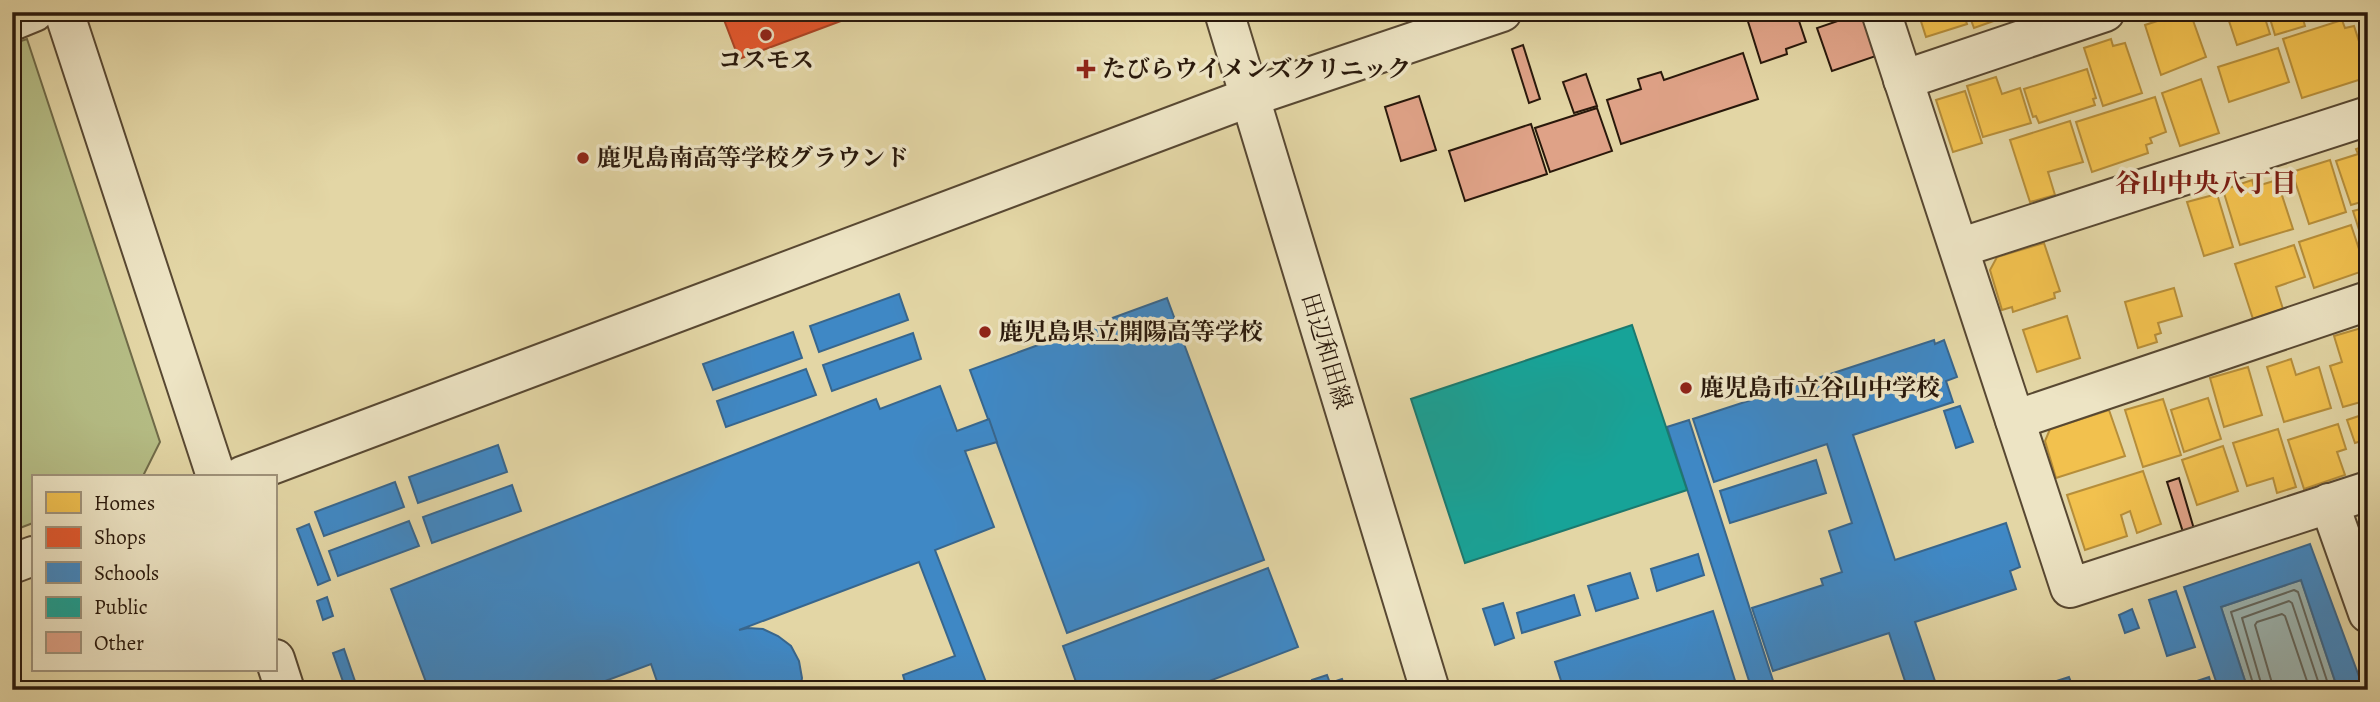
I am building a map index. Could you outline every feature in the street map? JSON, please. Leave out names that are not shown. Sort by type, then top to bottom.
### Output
[{"type":"street","points":[[12,21],[34,12]]},
{"type":"street","points":[[64,12],[216,475]]},
{"type":"street","name":"田辺和田線","points":[[1224,12],[1430,690]]},
{"type":"street","points":[[245,475],[1250,97],[1502,12]]},
{"type":"street","points":[[1881,12],[2070,588],[2368,491]]},
{"type":"street","points":[[1903,79],[2105,12]]},
{"type":"street","points":[[1959,248],[2368,116]]},
{"type":"street","points":[[2015,420],[2368,301]]},
{"type":"street","points":[[2329,503],[2368,613]]},
{"type":"street","points":[[12,564],[32,556]]},
{"type":"street","points":[[276,662],[285,690]]},
{"type":"green space","points":[[27,39],[160,442],[144,475],[32,475],[32,523],[12,531],[12,44]]},
{"type":"water","points":[[2301,580],[2338,690],[2248,690],[2221,607]]},
{"type":"building: Homes","points":[[1918,12],[1963,12],[1967,24],[1926,37]]},
{"type":"building: Homes","points":[[1968,12],[2001,12],[2002,18],[1974,28]]},
{"type":"building: Homes","points":[[2190,12],[2206,57],[2161,75],[2145,25]]},
{"type":"building: Homes","points":[[2226,12],[2263,12],[2270,34],[2237,45]]},
{"type":"building: Homes","points":[[2268,12],[2301,12],[2305,26],[2275,35]]},
{"type":"building: Homes","points":[[2342,20],[2345,28],[2354,26],[2368,69],[2368,77],[2302,98],[2283,39]]},
{"type":"building: Homes","points":[[2111,39],[2113,46],[2125,43],[2142,93],[2103,106],[2084,48]]},
{"type":"building: Homes","points":[[2278,48],[2289,82],[2229,102],[2218,67]]},
{"type":"building: Homes","points":[[2087,69],[2096,98],[2093,99],[2095,105],[2039,123],[2036,116],[2033,117],[2024,89]]},
{"type":"building: Homes","points":[[1996,77],[2002,94],[2020,88],[2031,123],[1983,137],[1967,86]]},
{"type":"building: Homes","points":[[2201,79],[2219,133],[2180,146],[2162,93]]},
{"type":"building: Homes","points":[[1965,91],[1982,143],[1953,152],[1936,100]]},
{"type":"building: Homes","points":[[2155,97],[2166,132],[2150,138],[2152,143],[2146,145],[2148,153],[2092,172],[2076,122]]},
{"type":"building: Homes","points":[[2070,121],[2083,162],[2048,172],[2055,195],[2030,202],[2010,140]]},
{"type":"building: Homes","points":[[2368,145],[2368,200],[2351,205],[2336,161],[2358,154],[2356,149]]},
{"type":"building: Homes","points":[[2330,160],[2346,212],[2309,224],[2292,172]]},
{"type":"building: Homes","points":[[2252,180],[2254,187],[2277,180],[2293,229],[2240,245],[2223,190]]},
{"type":"building: Homes","points":[[2217,194],[2233,247],[2204,256],[2187,202]]},
{"type":"building: Homes","points":[[2368,207],[2368,258],[2353,211]]},
{"type":"building: Homes","points":[[2351,225],[2366,270],[2314,288],[2299,242]]},
{"type":"building: Homes","points":[[2044,243],[2060,291],[2054,293],[2055,298],[2013,312],[2012,307],[2002,310],[1990,270],[1997,257]]},
{"type":"building: Homes","points":[[2294,245],[2305,277],[2276,287],[2283,309],[2253,319],[2235,264]]},
{"type":"building: Homes","points":[[2174,288],[2182,316],[2158,323],[2161,333],[2155,335],[2157,342],[2138,348],[2125,302]]},
{"type":"building: Homes","points":[[2067,316],[2080,358],[2037,372],[2023,330]]},
{"type":"building: Homes","points":[[2368,326],[2368,400],[2343,407],[2330,366],[2342,362],[2334,336]]},
{"type":"building: Homes","points":[[2291,359],[2296,375],[2319,367],[2331,408],[2284,422],[2267,367]]},
{"type":"building: Homes","points":[[2248,367],[2262,415],[2224,427],[2210,378]]},
{"type":"building: Homes","points":[[2208,398],[2221,439],[2184,452],[2171,410]]},
{"type":"building: Homes","points":[[2163,399],[2181,455],[2143,467],[2125,410]]},
{"type":"building: Homes","points":[[2109,410],[2125,456],[2056,478],[2045,441],[2050,429]]},
{"type":"building: Homes","points":[[2368,413],[2368,439],[2355,443],[2347,420]]},
{"type":"building: Homes","points":[[2338,424],[2346,449],[2337,452],[2345,475],[2304,489],[2288,440]]},
{"type":"building: Homes","points":[[2278,429],[2296,487],[2277,493],[2273,478],[2247,486],[2233,443]]},
{"type":"building: Homes","points":[[2223,446],[2238,491],[2197,505],[2182,460]]},
{"type":"building: Homes","points":[[2143,471],[2161,524],[2137,533],[2130,511],[2121,515],[2127,536],[2085,550],[2067,495]]},
{"type":"building: Shops","name":"コスモス","points":[[721,12],[865,12],[739,59]]},
{"type":"building: Schools","points":[[899,294],[908,320],[819,352],[810,326]]},
{"type":"building: Schools","points":[[1167,298],[1264,560],[1067,633],[970,370]]},
{"type":"building: Schools","points":[[793,332],[802,358],[713,390],[703,364]]},
{"type":"building: Schools","points":[[913,333],[921,359],[832,391],[823,365]]},
{"type":"building: Schools","points":[[1934,340],[1935,344],[1944,340],[1957,377],[1946,381],[1953,402],[1853,435],[1895,560],[2006,523],[2020,567],[2010,571],[2016,589],[1915,622],[1938,690],[1908,690],[1889,633],[1773,671],[1752,608],[1823,585],[1821,579],[1842,572],[1829,531],[1852,523],[1827,444],[1714,482],[1693,419]]},
{"type":"building: Schools","points":[[806,369],[816,395],[726,427],[717,401]]},
{"type":"building: Schools","points":[[940,386],[957,431],[989,419],[997,442],[965,451],[994,527],[935,550],[989,690],[881,690],[905,682],[903,675],[955,656],[919,562],[739,630],[763,629],[791,646],[799,661],[802,678],[800,690],[660,690],[651,664],[581,690],[429,690],[391,589],[876,399],[880,409]]},
{"type":"building: Schools","points":[[1960,406],[1973,442],[1956,448],[1944,411]]},
{"type":"building: Schools","points":[[1689,420],[1776,690],[1752,690],[1667,427]]},
{"type":"building: Schools","points":[[498,445],[507,472],[418,503],[409,477]]},
{"type":"building: Schools","points":[[1816,460],[1826,493],[1730,523],[1720,491]]},
{"type":"building: Schools","points":[[395,482],[404,507],[324,536],[315,512]]},
{"type":"building: Schools","points":[[512,485],[521,511],[432,543],[423,517]]},
{"type":"building: Schools","points":[[409,521],[419,546],[338,576],[329,551]]},
{"type":"building: Schools","points":[[309,524],[330,580],[318,585],[297,529]]},
{"type":"building: Schools","points":[[2310,544],[2364,690],[2338,690],[2301,580],[2221,607],[2248,690],[2219,690],[2184,587]]},
{"type":"building: Schools","points":[[1698,554],[1704,575],[1657,591],[1651,569]]},
{"type":"building: Schools","points":[[1268,568],[1298,647],[1186,690],[1079,690],[1063,646]]},
{"type":"building: Schools","points":[[1630,573],[1638,598],[1596,611],[1588,586]]},
{"type":"building: Schools","points":[[2176,591],[2195,647],[2167,656],[2149,600]]},
{"type":"building: Schools","points":[[1574,595],[1580,615],[1522,633],[1517,613]]},
{"type":"building: Schools","points":[[327,597],[333,616],[323,620],[317,601]]},
{"type":"building: Schools","points":[[1503,603],[1514,638],[1495,645],[1483,609]]},
{"type":"building: Schools","points":[[2132,609],[2139,628],[2125,633],[2119,615]]},
{"type":"building: Schools","points":[[1713,611],[1738,690],[1564,690],[1555,662]]},
{"type":"building: Schools","points":[[344,649],[358,690],[346,690],[333,653]]},
{"type":"building: Schools","points":[[1327,675],[1330,683],[1342,679],[1346,690],[1315,690],[1312,680]]},
{"type":"building: Schools","points":[[2069,677],[2074,690],[2028,690]]},
{"type":"building: Schools","points":[[2209,677],[2213,690],[2180,690],[2179,687]]},
{"type":"building: Public","points":[[1632,325],[1687,490],[1465,563],[1411,399]]},
{"type":"building: Other","points":[[1745,12],[1796,12],[1806,42],[1786,49],[1787,54],[1761,63]]},
{"type":"building: Other","points":[[1861,13],[1876,56],[1832,71],[1817,28]]},
{"type":"building: Other","points":[[1523,45],[1540,99],[1529,103],[1512,49]]},
{"type":"building: Other","points":[[1743,53],[1758,99],[1621,144],[1607,100],[1641,89],[1638,79],[1661,72],[1664,80]]},
{"type":"building: Other","points":[[1586,74],[1597,106],[1574,113],[1563,82]]},
{"type":"building: Other","points":[[1419,96],[1436,150],[1401,161],[1385,107]]},
{"type":"building: Other","points":[[1597,108],[1612,151],[1550,172],[1535,128]]},
{"type":"building: Other","points":[[1531,124],[1547,174],[1465,201],[1449,151]]},
{"type":"building: Other","points":[[2179,478],[2194,529],[2183,532],[2167,482]]},
{"type":"place","name":"コスモス","points":[[766,35]]},
{"type":"place","name":"たびらウイメンズクリニック","points":[[1086,69]]},
{"type":"place","name":"鹿児島南高等学校グラウンド","points":[[583,158]]},
{"type":"place","name":"鹿児島県立開陽高等学校","points":[[985,332]]},
{"type":"place","name":"鹿児島市立谷山中学校","points":[[1686,388]]},
{"type":"district","name":"谷山中央八丁目","points":[[2206,183]]}]
